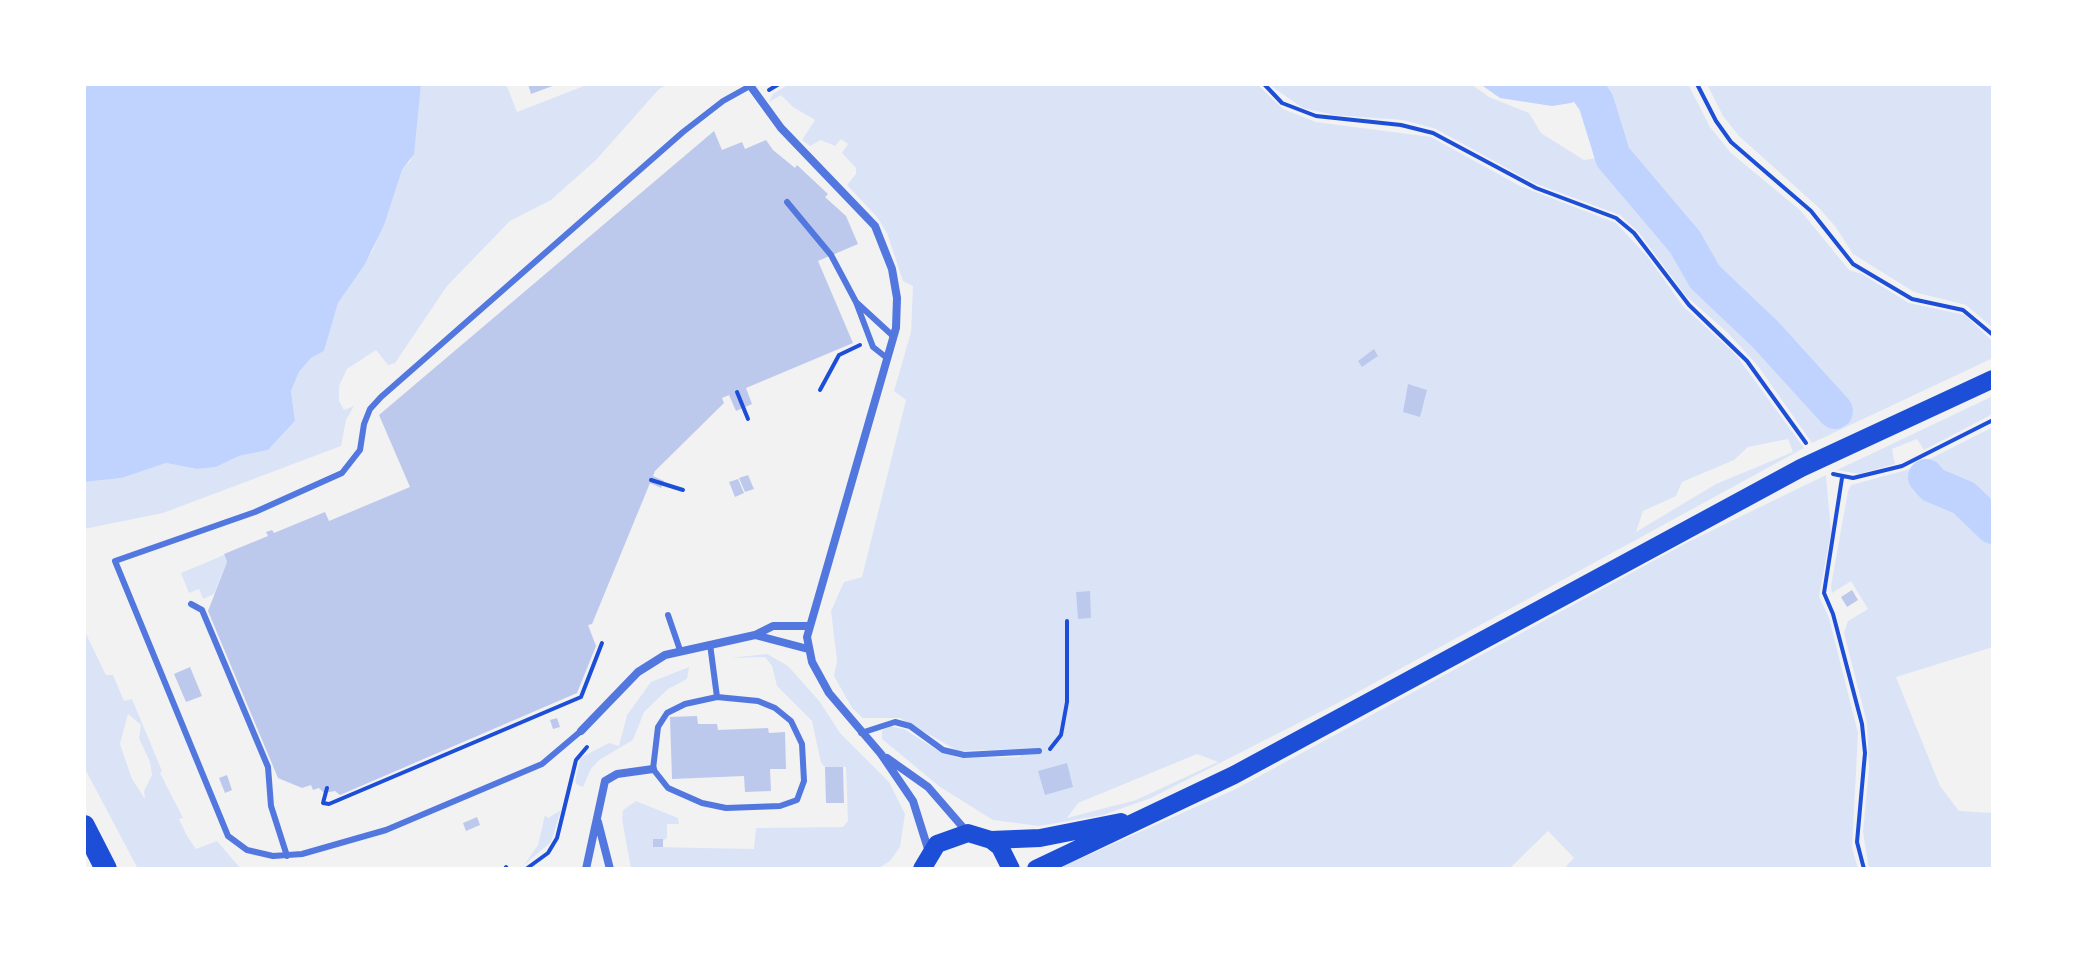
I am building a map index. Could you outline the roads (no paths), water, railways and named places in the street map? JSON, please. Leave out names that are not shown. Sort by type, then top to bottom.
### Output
[{"type":"highway","points":[[84,826],[102,862]]},
{"type":"main road","points":[[1036,869],[1234,775],[1801,468],[1993,379]]},
{"type":"main road","points":[[926,860],[946,838],[968,833],[991,840],[1040,838],[1139,818]]},
{"type":"main road","points":[[991,840],[1007,857],[1011,869]]},
{"type":"street","points":[[750,85],[781,128],[865,213],[883,239],[897,298],[887,358],[807,626],[808,649],[829,693],[881,754],[913,801],[926,860]]},
{"type":"street","points":[[581,731],[638,672],[680,650],[755,635],[773,626],[807,626]]},
{"type":"street","points":[[755,635],[808,649]]},
{"type":"street","points":[[881,754],[928,787],[968,833]]},
{"type":"street","points":[[586,869],[605,781],[617,774],[653,769]]},
{"type":"street","points":[[597,818],[610,869]]},
{"type":"lane","points":[[581,731],[542,764],[373,834],[320,851],[287,856],[247,850],[228,836],[115,561],[255,512],[342,473],[360,450],[364,424],[370,409],[381,397],[683,132],[723,101],[750,85]]},
{"type":"lane","points":[[787,202],[831,255],[856,302],[873,347],[887,358]]},
{"type":"lane","points":[[856,302],[893,336]]},
{"type":"lane","points":[[191,604],[202,610],[268,767],[271,806],[287,856]]},
{"type":"lane","points":[[668,615],[680,650]]},
{"type":"lane","points":[[710,644],[717,697]]},
{"type":"lane","points":[[717,697],[758,701],[775,708],[791,721],[802,744],[804,781],[797,800],[780,806],[726,808],[702,803],[668,788],[653,769],[656,736],[667,713],[685,704],[717,697]]},
{"type":"lane","points":[[861,733],[895,722],[910,726],[943,750],[964,755],[1039,751]]},
{"type":"water","points":[[84,84],[421,84],[414,154],[402,170],[384,225],[365,264],[338,303],[324,351],[311,358],[299,372],[291,391],[295,421],[268,450],[239,456],[216,467],[197,469],[166,463],[122,478],[84,482]]},
{"type":"water","points":[[1480,84],[1592,86],[1586,96],[1571,103],[1552,106],[1500,98]]},
{"type":"waterway","points":[[1589,92],[1596,102],[1613,157],[1685,242],[1705,277],[1765,334],[1835,411]]},
{"type":"waterway","points":[[1926,477],[1933,485],[1964,498],[1993,526]]}]
